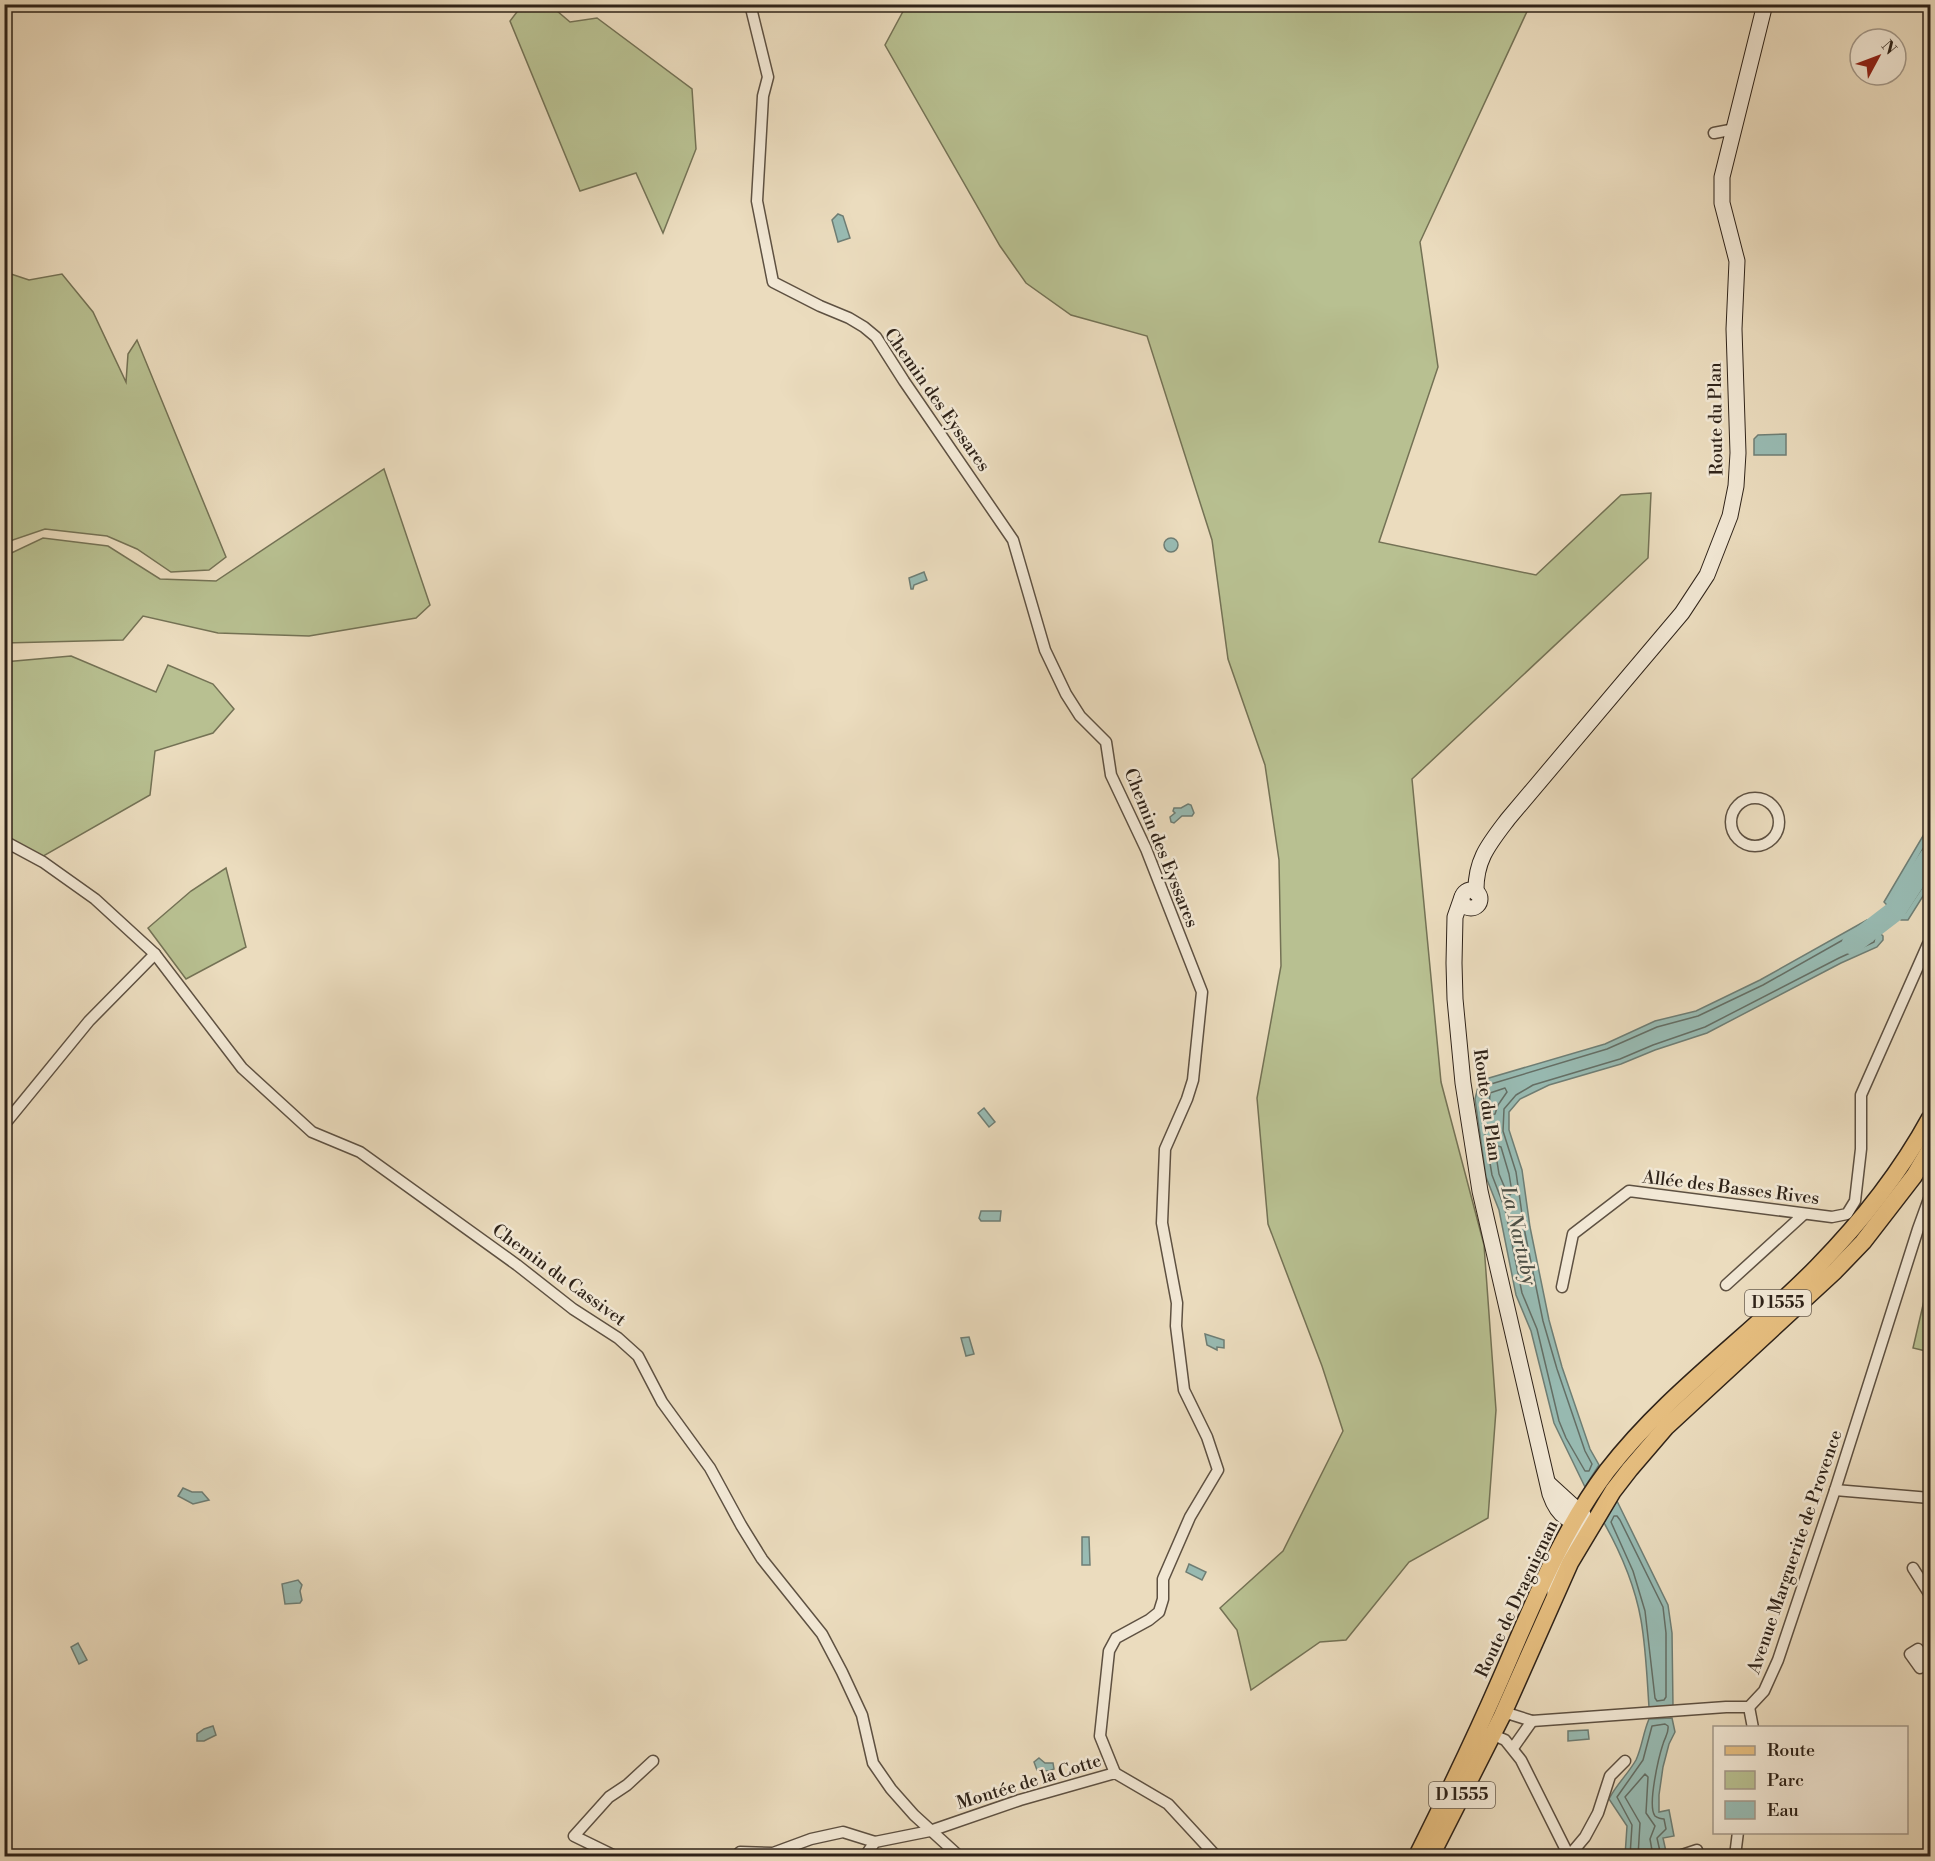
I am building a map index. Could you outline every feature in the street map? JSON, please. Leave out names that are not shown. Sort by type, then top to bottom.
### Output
[{"type":"main road","name":"Route de Draguignan","points":[[1431,1857],[1492,1734],[1509,1712],[1585,1519],[1590,1497],[1606,1473],[1654,1417],[1816,1268],[1847,1235],[1876,1202],[1901,1168],[1930,1118]]},
{"type":"main road","name":"Route de Draguignan","points":[[1417,1857],[1474,1737],[1542,1584],[1585,1519],[1613,1491],[1666,1427],[1835,1271],[1863,1242],[1888,1211],[1930,1149]]},
{"type":"street","name":"Chemin des Eyssares","points":[[750,4],[768,77],[763,96],[757,201],[773,282],[849,318],[876,337],[1013,540],[1045,650],[1066,694],[1080,716],[1106,742],[1111,775],[1146,849],[1202,993],[1193,1080],[1165,1149],[1162,1222],[1177,1303],[1176,1326],[1184,1390],[1207,1437],[1218,1470],[1190,1517],[1163,1579],[1163,1599],[1159,1612],[1116,1638],[1109,1651],[1100,1736],[1115,1773]]},
{"type":"street","name":"Route du Plan","points":[[1585,1519],[1547,1482],[1480,1191],[1463,1083],[1455,999],[1455,917],[1468,899],[1479,863],[1487,847],[1682,613],[1707,575],[1730,516],[1736,486],[1738,453],[1734,329],[1737,261],[1722,203],[1722,177],[1765,4]]},
{"type":"street","points":[[1714,133],[1735,129]]},
{"type":"street","points":[[1752,798],[1769,802],[1779,818],[1774,836],[1766,843],[1755,846],[1747,844],[1735,834],[1731,819],[1734,811],[1743,801],[1752,798]]},
{"type":"street","name":"Chemin du Cassivet","points":[[4,841],[43,862],[95,899],[155,954],[242,1068],[312,1132],[360,1152],[517,1265],[573,1309],[618,1338],[638,1356],[662,1402],[710,1468],[762,1559],[822,1634],[862,1715],[873,1763],[891,1789],[930,1831],[959,1857]]},
{"type":"street","points":[[1917,939],[1930,945]]},
{"type":"street","name":"Allée des Basses Rives","points":[[1562,1287],[1573,1234],[1629,1191],[1832,1217],[1847,1214],[1855,1202],[1861,1149],[1861,1095],[1930,945]]},
{"type":"street","points":[[4,1125],[89,1021],[155,954]]},
{"type":"street","name":"Avenue Marguerite de Provence","points":[[1749,1707],[1764,1692],[1778,1660],[1930,1196]]},
{"type":"street","points":[[1726,1285],[1804,1214]]},
{"type":"street","points":[[1835,1490],[1930,1498]]},
{"type":"street","points":[[1913,1568],[1930,1595]]},
{"type":"street","points":[[1521,1631],[1515,1662],[1503,1697],[1509,1712],[1532,1721],[1749,1707],[1753,1726]]},
{"type":"street","points":[[1513,1748],[1532,1721]]},
{"type":"street","points":[[1474,1737],[1481,1733],[1492,1734],[1505,1740],[1513,1748],[1569,1857],[1585,1837],[1598,1813],[1610,1776],[1625,1761]]},
{"type":"street","points":[[615,1857],[574,1836],[609,1797],[627,1785],[653,1761]]},
{"type":"street","name":"Montée de la Cotte","points":[[875,1842],[930,1831],[1020,1800],[1115,1773],[1168,1804],[1216,1857]]},
{"type":"street","points":[[736,1857],[740,1852],[772,1853],[811,1839],[843,1832],[875,1842],[865,1857]]},
{"type":"street","points":[[1734,1857],[1738,1834]]},
{"type":"street","points":[[1675,1856],[1697,1850],[1698,1857]]},
{"type":"green space","points":[[523,4],[550,5],[570,22],[597,18],[692,89],[696,149],[663,233],[636,173],[580,191],[510,21]]},
{"type":"green space","points":[[907,4],[1530,5],[1420,242],[1438,367],[1379,542],[1536,575],[1621,495],[1651,493],[1648,558],[1412,779],[1441,1082],[1484,1245],[1496,1410],[1488,1518],[1409,1562],[1346,1640],[1320,1642],[1251,1690],[1237,1630],[1220,1608],[1283,1551],[1343,1431],[1322,1366],[1268,1224],[1257,1098],[1281,966],[1279,860],[1265,765],[1228,659],[1212,540],[1147,336],[1071,315],[1026,283],[1000,246],[885,45]]},
{"type":"green space","points":[[5,272],[29,280],[62,274],[93,312],[126,382],[128,354],[137,340],[226,557],[209,570],[171,572],[137,549],[107,536],[45,529],[10,541],[5,539]]},
{"type":"green space","points":[[384,469],[430,605],[416,618],[309,636],[218,633],[143,616],[123,640],[5,643],[5,556],[43,538],[108,546],[160,579],[216,581]]},
{"type":"green space","points":[[71,656],[156,692],[168,665],[213,684],[234,709],[213,733],[155,751],[150,795],[40,858],[5,837],[4,662]]},
{"type":"green space","points":[[226,868],[246,947],[186,979],[148,928],[191,891]]},
{"type":"green space","points":[[1930,1275],[1930,1352],[1913,1348]]},
{"type":"water","points":[[838,214],[843,216],[850,238],[838,242],[832,220]]},
{"type":"water","points":[[1786,434],[1786,455],[1754,455],[1754,439],[1758,435]]},
{"type":"water","points":[[1168,538],[1174,538],[1178,545],[1174,552],[1168,552],[1164,548],[1164,542]]},
{"type":"water","points":[[924,572],[927,580],[914,585],[911,589],[909,578]]},
{"type":"water","points":[[1188,804],[1191,805],[1194,813],[1192,816],[1182,816],[1174,823],[1171,822],[1170,817],[1175,813],[1174,808],[1181,808]]},
{"type":"water","points":[[1930,824],[1930,885],[1908,920],[1901,920],[1884,902]]},
{"type":"water","points":[[1867,920],[1883,936],[1883,940],[1877,947],[1841,963],[1707,1033],[1621,1064],[1549,1085],[1520,1099],[1509,1112],[1509,1130],[1522,1170],[1530,1227],[1549,1320],[1562,1367],[1590,1449],[1599,1465],[1585,1487],[1554,1423],[1531,1331],[1516,1295],[1499,1210],[1486,1177],[1475,1099],[1479,1083],[1489,1078],[1605,1044],[1655,1021],[1696,1011],[1760,980]]},
{"type":"water","points":[[984,1108],[995,1122],[989,1127],[978,1113]]},
{"type":"water","points":[[981,1211],[1001,1211],[1000,1221],[981,1221],[979,1218]]},
{"type":"water","points":[[1205,1334],[1224,1340],[1224,1348],[1217,1347],[1217,1350],[1207,1345]]},
{"type":"water","points":[[969,1337],[974,1354],[966,1356],[961,1338]]},
{"type":"water","points":[[183,1488],[192,1492],[202,1492],[209,1500],[193,1504],[178,1496]]},
{"type":"water","points":[[1617,1501],[1668,1605],[1672,1633],[1673,1706],[1649,1707],[1644,1642],[1635,1594],[1603,1521]]},
{"type":"water","points":[[1082,1537],[1089,1537],[1090,1565],[1082,1565]]},
{"type":"water","points":[[1189,1564],[1206,1572],[1202,1580],[1186,1572]]},
{"type":"water","points":[[298,1580],[302,1585],[300,1591],[302,1600],[300,1603],[285,1604],[282,1584]]},
{"type":"water","points":[[78,1643],[87,1660],[79,1664],[71,1647]]},
{"type":"water","points":[[1672,1718],[1675,1732],[1663,1767],[1659,1812],[1669,1810],[1674,1836],[1663,1838],[1667,1856],[1625,1856],[1627,1826],[1609,1799],[1636,1760],[1649,1719]]},
{"type":"water","points":[[213,1726],[216,1735],[204,1741],[197,1741],[197,1734]]},
{"type":"water","points":[[1588,1730],[1589,1739],[1568,1741],[1568,1731]]},
{"type":"water","points":[[1039,1758],[1045,1763],[1053,1763],[1054,1769],[1037,1770],[1034,1762]]},
{"type":"waterway","name":"La Nartuby","points":[[1852,944],[1895,911],[1930,857]]}]
